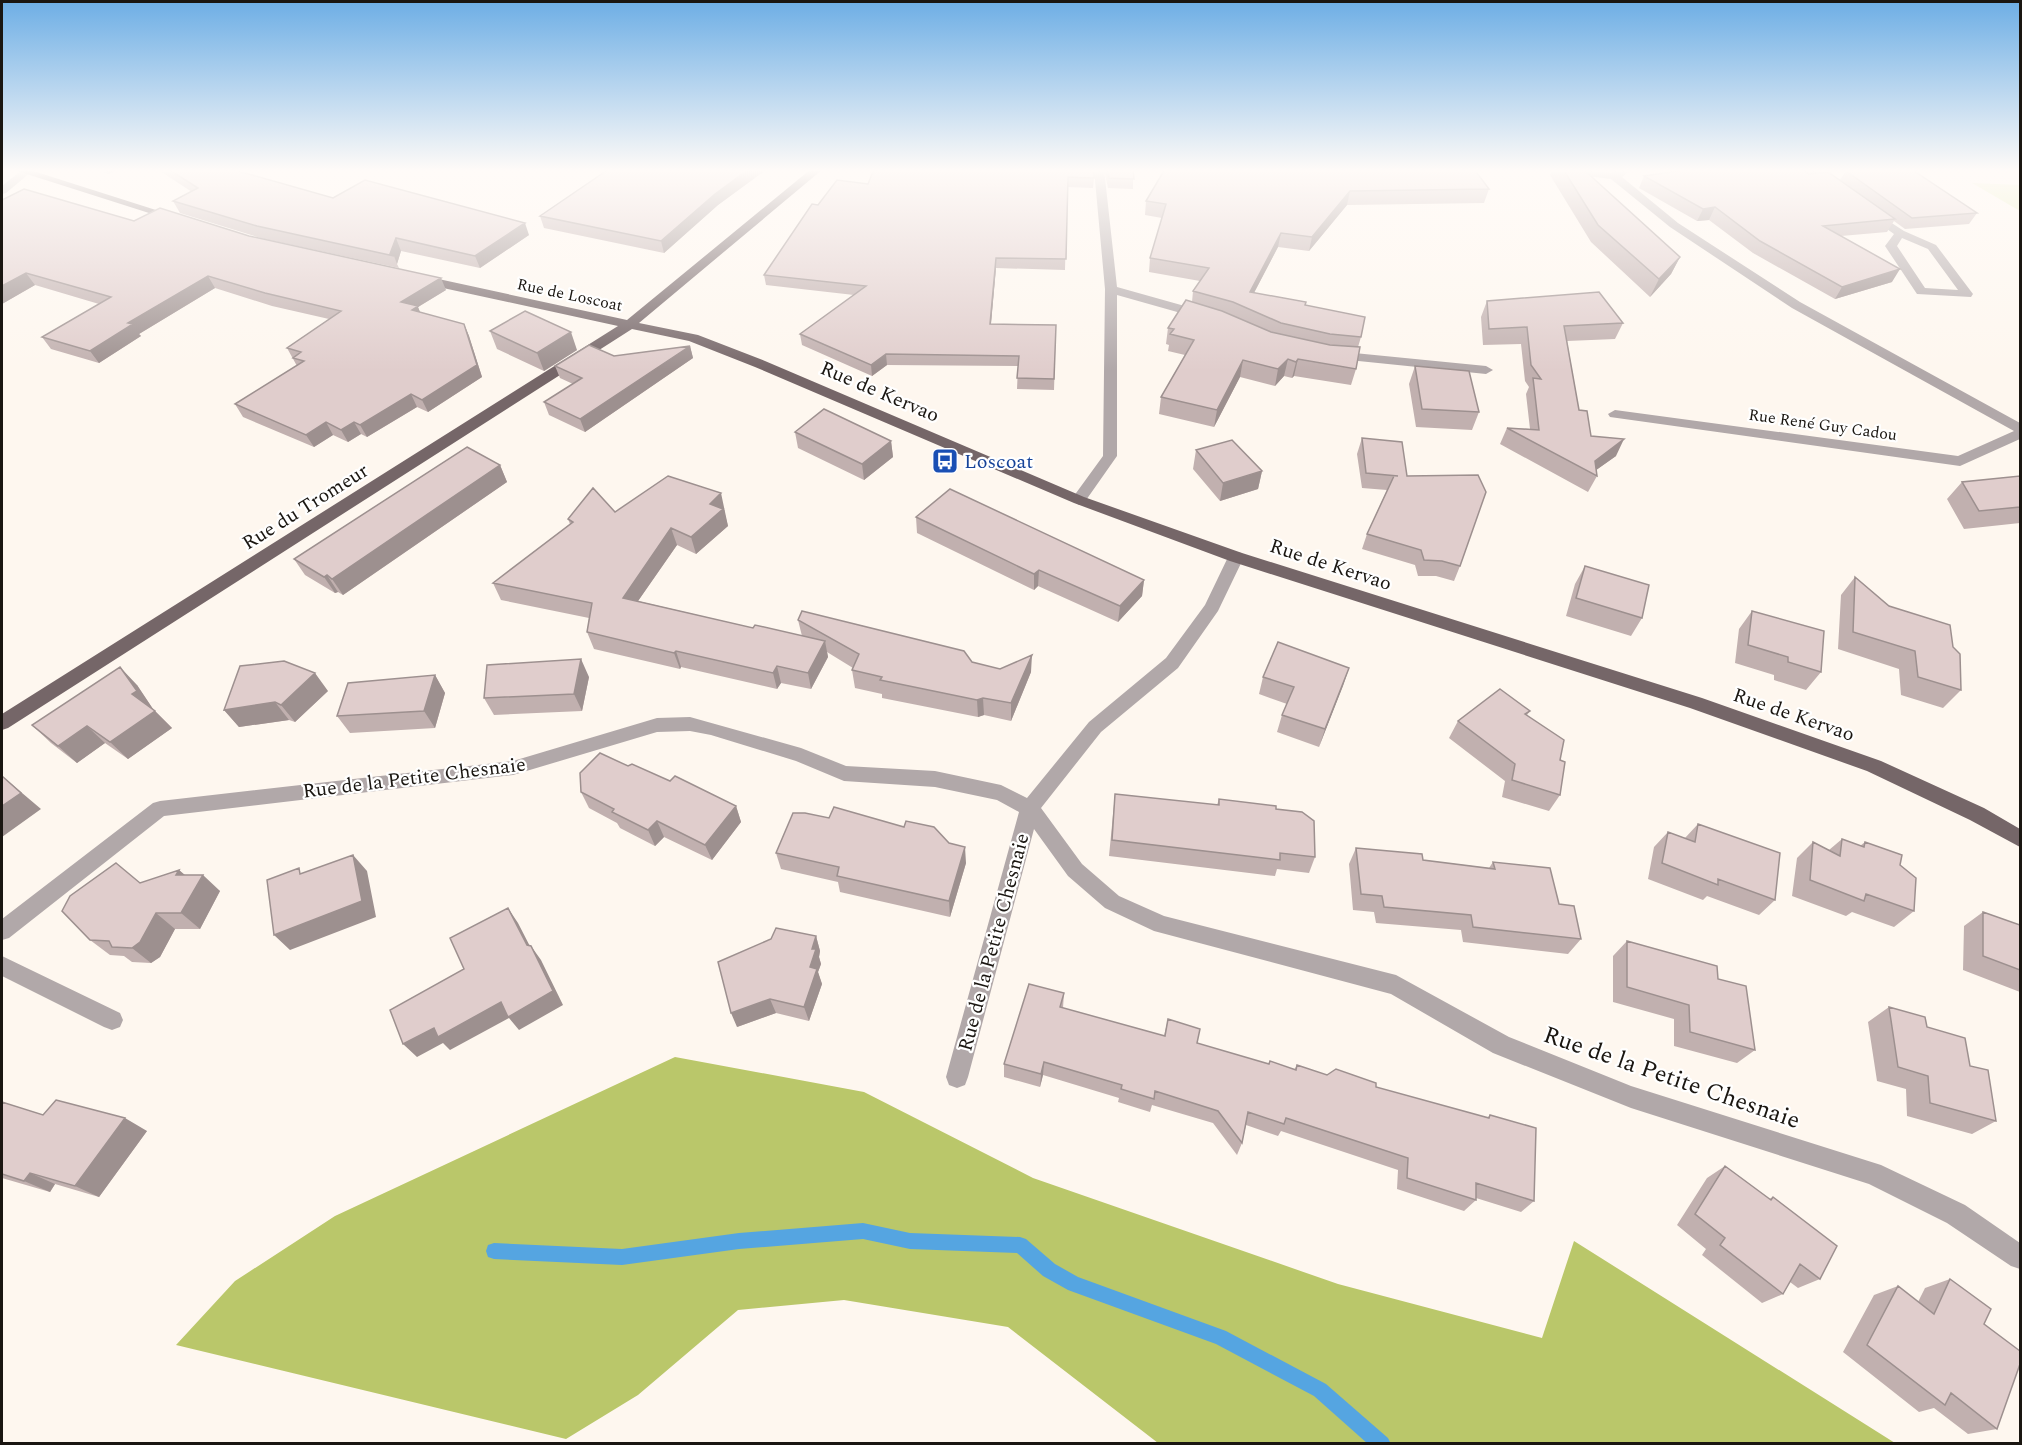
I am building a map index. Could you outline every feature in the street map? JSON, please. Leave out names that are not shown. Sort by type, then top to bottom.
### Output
[{"type":"main road","name":"Rue du Tromeur","points":[[2,723],[630,324],[736,236]]},
{"type":"main road","name":"Rue de Loscoat","points":[[411,277],[630,324]]},
{"type":"main road","name":"Rue de Kervao","points":[[630,324],[693,338],[760,364],[1079,500],[1236,557],[1696,703],[1874,766],[1977,814],[2020,839]]},
{"type":"street","points":[[1079,500],[1110,456],[1111,289],[1106,236]]},
{"type":"street","points":[[1691,236],[1796,305],[2020,429]]},
{"type":"street","points":[[1898,236],[1891,246],[1921,291],[1967,294],[1932,248],[1907,236]]},
{"type":"street","points":[[1111,289],[1214,318]]},
{"type":"street","points":[[1326,355],[1486,370]]},
{"type":"street","name":"Rue René Guy Cadou","points":[[1615,414],[1960,461],[2020,434]]},
{"type":"street","name":"Rue de la Petite Chesnaie","points":[[957,1077],[1030,808],[1095,727],[1172,663],[1212,607],[1236,557]]},
{"type":"street","name":"Rue de la Petite Chesnaie","points":[[2,930],[160,808],[513,768],[657,725],[690,724],[801,755],[844,772],[894,778],[935,779],[1001,793],[1030,808],[1075,870],[1112,902],[1161,924],[1396,985],[1501,1045],[1609,1088],[1873,1173],[1956,1214],[2020,1257]]},
{"type":"street","points":[[2,966],[112,1020]]},
{"type":"green space","points":[[675,1057],[864,1092],[1033,1178],[1338,1284],[1542,1338],[1574,1241],[1895,1443],[1158,1443],[1008,1327],[844,1300],[738,1310],[638,1395],[566,1439],[176,1345],[235,1281],[335,1216]]},
{"type":"building","points":[[2,236],[251,236],[441,278],[401,302],[418,306],[412,310],[464,324],[477,365],[422,400],[411,394],[360,425],[354,422],[341,430],[326,422],[306,435],[235,404],[304,361],[293,358],[301,352],[287,348],[341,311],[265,293],[208,276],[128,323],[133,324],[90,351],[42,337],[111,297],[26,273],[2,286]]},
{"type":"building","points":[[305,236],[505,236],[475,256],[396,238],[390,254],[394,256]]},
{"type":"building","points":[[639,236],[666,236],[661,241]]},
{"type":"building","points":[[790,236],[1067,236],[1066,259],[996,258],[990,324],[1056,325],[1054,379],[1017,378],[1019,356],[886,354],[871,365],[800,334],[866,286],[764,275]]},
{"type":"building","points":[[1156,236],[1279,236],[1250,292],[1306,302],[1305,305],[1365,317],[1361,337],[1330,334],[1281,323],[1233,302],[1193,291],[1209,268],[1150,258]]},
{"type":"building","points":[[1611,236],[1657,236],[1680,257],[1659,279]]},
{"type":"building","points":[[1754,236],[1842,236],[1900,269],[1842,287]]},
{"type":"building","points":[[1599,292],[1623,323],[1564,326],[1579,410],[1587,411],[1591,436],[1624,439],[1595,461],[1597,476],[1507,428],[1539,430],[1533,378],[1541,379],[1531,365],[1527,327],[1489,329],[1487,301]]},
{"type":"building","points":[[1186,300],[1222,311],[1271,332],[1330,345],[1360,347],[1356,369],[1298,359],[1296,362],[1288,359],[1278,369],[1243,360],[1217,410],[1161,397],[1194,340],[1170,334],[1174,329],[1168,328]]},
{"type":"building","points":[[525,311],[571,332],[537,353],[490,331]]},
{"type":"building","points":[[589,345],[614,356],[690,346],[580,419],[544,402],[582,378],[555,366]]},
{"type":"building","points":[[1415,366],[1469,371],[1479,412],[1422,409]]},
{"type":"building","points":[[824,409],[891,441],[862,464],[795,432]]},
{"type":"building","points":[[1362,438],[1402,442],[1407,476],[1478,475],[1486,492],[1460,566],[1442,561],[1424,560],[1421,550],[1367,534],[1394,476],[1398,476],[1366,473]]},
{"type":"building","points":[[1232,440],[1262,471],[1223,483],[1196,450]]},
{"type":"building","points":[[467,447],[500,465],[332,579],[327,575],[324,577],[294,559]]},
{"type":"building","points":[[668,476],[721,493],[710,504],[723,509],[691,537],[671,528],[623,598],[753,628],[755,625],[825,641],[808,673],[777,666],[773,673],[587,632],[592,603],[493,583],[573,522],[568,519],[593,488],[615,512]]},
{"type":"building","points":[[2020,476],[2020,507],[1979,511],[1962,482]]},
{"type":"building","points":[[950,489],[1144,580],[1120,606],[1039,570],[1034,574],[916,517]]},
{"type":"building","points":[[1585,566],[1649,585],[1642,618],[1576,598]]},
{"type":"building","points":[[1855,577],[1889,606],[1950,625],[1953,647],[1960,654],[1961,690],[1918,677],[1915,651],[1853,632]]},
{"type":"building","points":[[802,611],[964,651],[972,662],[1000,669],[1032,655],[1011,703],[983,698],[977,700],[880,680],[882,677],[852,670],[859,654],[798,620]]},
{"type":"building","points":[[1752,611],[1824,631],[1821,672],[1788,662],[1788,657],[1748,645]]},
{"type":"building","points":[[1278,642],[1349,668],[1325,729],[1282,715],[1294,687],[1263,677]]},
{"type":"building","points":[[581,659],[574,694],[484,698],[487,665]]},
{"type":"building","points":[[284,661],[315,673],[281,705],[275,702],[224,710],[240,666]]},
{"type":"building","points":[[120,667],[137,691],[132,694],[155,711],[110,742],[87,726],[58,746],[32,725]]},
{"type":"building","points":[[435,675],[424,711],[337,716],[348,683]]},
{"type":"building","points":[[1500,689],[1530,711],[1525,714],[1564,740],[1560,760],[1565,762],[1560,795],[1512,780],[1515,764],[1458,721]]},
{"type":"building","points":[[600,753],[670,781],[675,776],[736,806],[705,845],[657,821],[648,830],[612,812],[614,809],[581,792],[580,773]]},
{"type":"building","points":[[2,776],[21,793],[2,806]]},
{"type":"building","points":[[1115,794],[1219,805],[1219,799],[1276,806],[1276,809],[1302,812],[1314,821],[1315,857],[1280,853],[1280,860],[1112,840]]},
{"type":"building","points":[[834,807],[904,827],[906,821],[934,827],[949,843],[965,847],[949,901],[837,876],[839,867],[776,853],[793,813],[829,818]]},
{"type":"building","points":[[1698,824],[1780,853],[1775,900],[1718,879],[1718,885],[1662,863],[1668,832],[1695,842]]},
{"type":"building","points":[[1842,839],[1864,847],[1865,842],[1902,855],[1900,865],[1916,878],[1914,911],[1866,894],[1864,901],[1810,880],[1813,842],[1840,856]]},
{"type":"building","points":[[1356,848],[1422,854],[1423,860],[1495,869],[1493,862],[1550,868],[1559,904],[1574,906],[1581,939],[1473,927],[1471,915],[1384,907],[1382,896],[1361,894]]},
{"type":"building","points":[[353,855],[362,901],[274,935],[267,880],[299,868],[300,874]]},
{"type":"building","points":[[116,863],[140,883],[179,870],[176,875],[203,875],[181,913],[156,913],[140,942],[132,948],[112,947],[109,941],[90,940],[62,911],[70,896]]},
{"type":"building","points":[[508,908],[527,945],[531,946],[553,991],[508,1017],[501,1002],[438,1037],[434,1028],[403,1044],[390,1010],[464,969],[450,938]]},
{"type":"building","points":[[1983,912],[2020,925],[2020,970],[1983,956]]},
{"type":"building","points":[[776,928],[816,936],[812,949],[816,949],[810,967],[817,969],[804,1007],[770,999],[731,1013],[718,962],[771,939]]},
{"type":"building","points":[[1627,941],[1717,966],[1718,979],[1746,986],[1755,1050],[1690,1032],[1689,1005],[1627,987]]},
{"type":"building","points":[[1029,984],[1064,993],[1060,1007],[1165,1036],[1168,1019],[1200,1029],[1197,1043],[1269,1064],[1270,1061],[1296,1070],[1297,1065],[1327,1075],[1336,1069],[1376,1083],[1376,1087],[1489,1118],[1490,1115],[1536,1128],[1534,1201],[1476,1183],[1476,1200],[1407,1178],[1408,1158],[1286,1118],[1284,1124],[1248,1112],[1242,1143],[1218,1111],[1155,1091],[1154,1099],[1121,1089],[1122,1085],[1044,1062],[1041,1074],[1004,1064]]},
{"type":"building","points":[[1889,1007],[1925,1017],[1927,1027],[1965,1038],[1970,1066],[1988,1070],[1996,1121],[1930,1103],[1928,1076],[1898,1067]]},
{"type":"building","points":[[56,1100],[125,1118],[75,1186],[30,1173],[24,1181],[2,1174],[2,1102],[43,1115]]},
{"type":"building","points":[[1725,1166],[1771,1200],[1773,1197],[1837,1246],[1820,1279],[1800,1264],[1783,1294],[1720,1245],[1725,1238],[1695,1214]]},
{"type":"building","points":[[1950,1279],[1991,1309],[1984,1324],[2020,1351],[2020,1364],[1997,1429],[1951,1393],[1945,1405],[1867,1345],[1898,1286],[1934,1314]]},
{"type":"waterway","points":[[494,1251],[622,1257],[739,1241],[863,1231],[910,1241],[1020,1245],[1049,1270],[1074,1284],[1220,1337],[1320,1390],[1382,1444]]},
{"type":"place","name":"Loscoat","points":[[945,461]]}]
